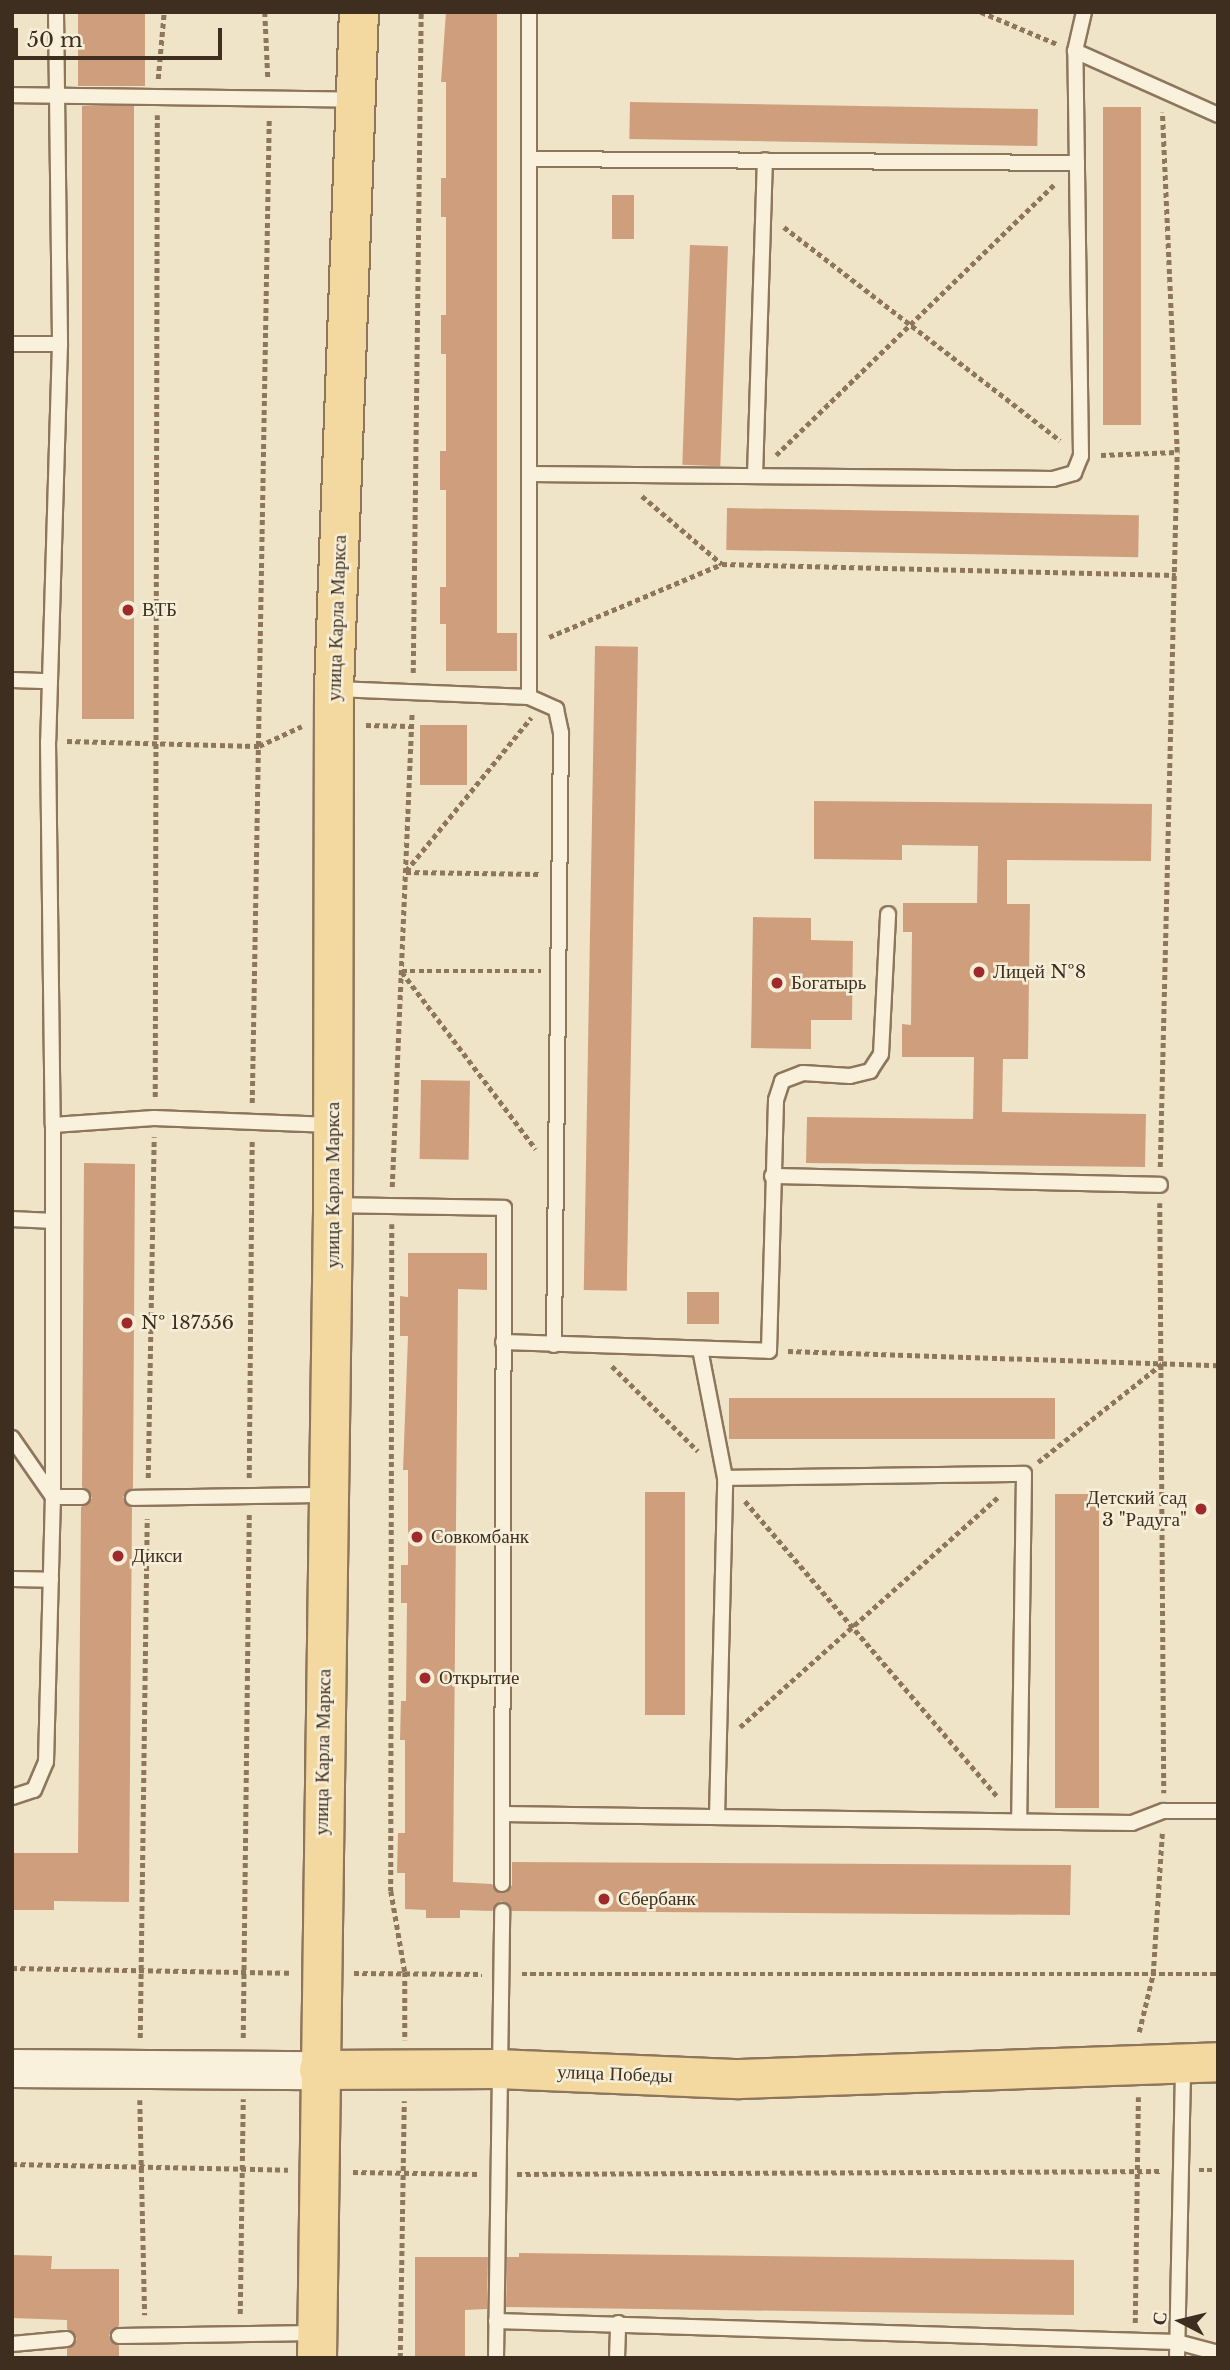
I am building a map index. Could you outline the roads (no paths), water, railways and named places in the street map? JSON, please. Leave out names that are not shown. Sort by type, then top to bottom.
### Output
[{"type":"main road","name":"улица Карла Маркса","points":[[317,2346],[333,1205],[334,707],[359,12]]},
{"type":"main road","name":"улица Победы","points":[[320,2070],[497,2069],[740,2079],[1201,2062]]},
{"type":"street","name":"улица Победы","points":[[12,2068],[243,2072],[320,2070]]},
{"type":"lane","points":[[12,1797],[34,1790],[46,1762],[51,1580],[53,1125],[48,741],[60,344],[56,12]]},
{"type":"lane","points":[[529,12],[532,159],[529,697]]},
{"type":"lane","points":[[530,474],[1053,479],[1074,473],[1081,456],[1075,51],[1084,12]]},
{"type":"lane","points":[[1075,51],[1218,115]]},
{"type":"lane","points":[[12,95],[57,99],[269,97],[355,100]]},
{"type":"lane","points":[[532,159],[1077,163]]},
{"type":"lane","points":[[755,476],[765,160]]},
{"type":"lane","points":[[12,344],[60,344]]},
{"type":"lane","points":[[12,680],[50,681]]},
{"type":"lane","points":[[334,707],[413,694],[529,697],[556,709],[561,733],[554,1345]]},
{"type":"lane","points":[[503,1342],[769,1351],[776,1100],[782,1081],[803,1073],[850,1076],[870,1071],[881,1054],[888,914]]},
{"type":"lane","points":[[53,1125],[154,1118],[333,1125]]},
{"type":"lane","points":[[772,1176],[1160,1185]]},
{"type":"lane","points":[[333,1205],[504,1208],[502,1884]]},
{"type":"lane","points":[[12,1219],[53,1221]]},
{"type":"lane","points":[[700,1349],[725,1478],[717,1817]]},
{"type":"lane","points":[[12,1438],[53,1497]]},
{"type":"lane","points":[[725,1478],[1024,1474],[1018,1821]]},
{"type":"lane","points":[[140,1498],[329,1495]]},
{"type":"lane","points":[[53,1497],[82,1497]]},
{"type":"lane","points":[[12,1579],[51,1580]]},
{"type":"lane","points":[[502,1814],[1132,1823],[1164,1811],[1218,1811]]},
{"type":"lane","points":[[496,2358],[497,2069],[502,1911]]},
{"type":"lane","points":[[1177,2358],[1181,2171],[1201,2062]]},
{"type":"lane","points":[[496,2321],[1177,2342],[1218,2353]]},
{"type":"lane","points":[[617,2358],[618,2323]]},
{"type":"lane","points":[[119,2336],[239,2333],[317,2346]]},
{"type":"lane","points":[[13,2358],[13,2344],[67,2339]]},
{"type":"place","name":"ВТБ","points":[[128,610]]},
{"type":"place","name":"Лицей №8","points":[[979,972]]},
{"type":"place","name":"Богатырь","points":[[777,983]]},
{"type":"place","name":"№ 187556","points":[[127,1323]]},
{"type":"place","name":"Детский сад 3 \"Радуга\"","points":[[1201,1509]]},
{"type":"place","name":"Совкомбанк","points":[[417,1537]]},
{"type":"place","name":"Дикси","points":[[118,1556]]},
{"type":"place","name":"Открытие","points":[[425,1678]]},
{"type":"place","name":"Сбербанк","points":[[604,1899]]}]
